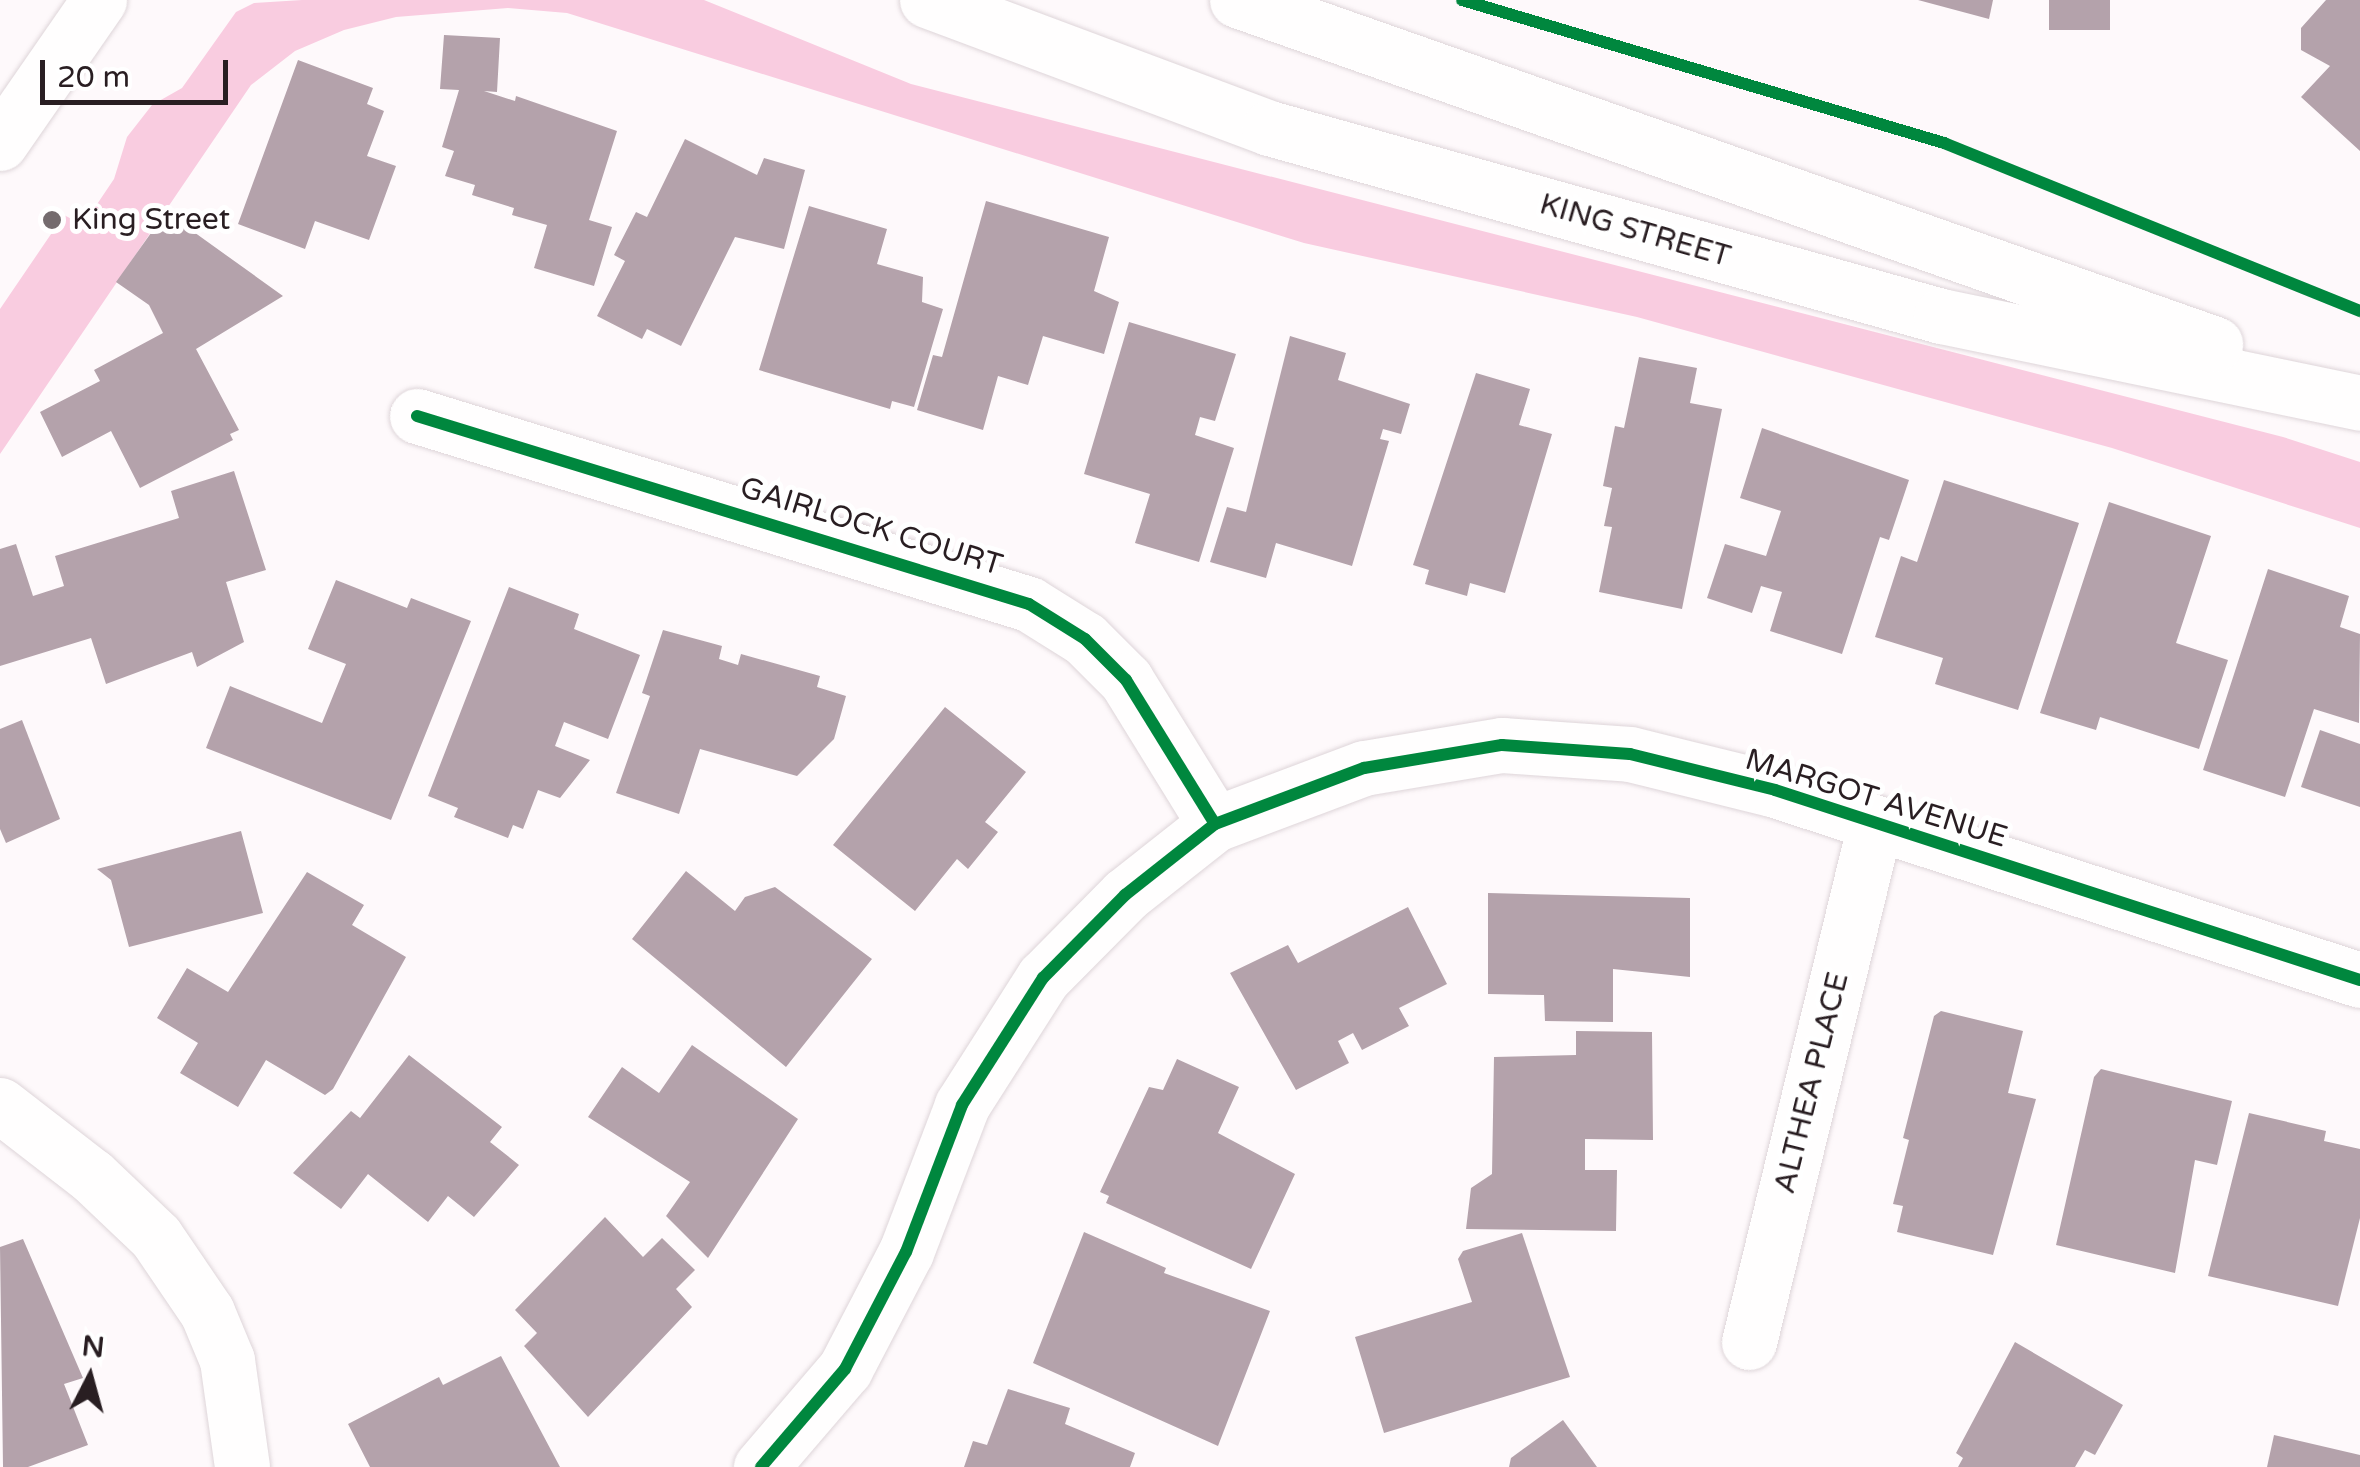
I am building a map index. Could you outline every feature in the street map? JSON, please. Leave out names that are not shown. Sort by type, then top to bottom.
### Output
[{"type":"street","points":[[0,143],[99,0]]},
{"type":"street","name":"KING STREET","points":[[928,0],[1268,128],[1941,316],[2360,403]]},
{"type":"street","points":[[1237,0],[2360,394]]},
{"type":"street","name":"GAIRLOCK COURT","points":[[417,416],[1029,604],[1085,639],[1126,680],[1215,824]]},
{"type":"street","name":"MARGOT AVENUE","points":[[760,1467],[845,1369],[906,1252],[962,1105],[1043,978],[1125,896],[1215,824],[1364,768],[1502,745],[1630,754],[1875,824],[2360,980]]},
{"type":"street","name":"ALTHEA PLACE","points":[[1749,1342],[1875,824]]},
{"type":"street","points":[[0,1105],[92,1176],[156,1237],[207,1312],[227,1360],[242,1467]]},
{"type":"shaded area","points":[[704,0],[911,84],[2283,437],[2360,462],[2360,528],[2112,448],[1637,317],[1304,243],[567,13],[508,8],[396,17],[344,30],[295,51],[251,85],[0,454],[0,309],[64,215],[83,225],[114,179],[127,137],[152,105],[182,88],[236,12],[254,3]]},
{"type":"building","points":[[1918,0],[1993,0],[1989,19]]},
{"type":"building","points":[[2049,0],[2110,0],[2110,30],[2049,30]]},
{"type":"building","points":[[2326,0],[2360,0],[2360,151],[2301,97],[2330,66],[2301,50],[2301,28]]},
{"type":"building","points":[[444,35],[500,38],[497,92],[484,91],[515,101],[516,96],[617,131],[589,220],[612,227],[594,286],[534,268],[547,225],[512,215],[514,208],[472,195],[475,185],[445,176],[454,151],[442,147],[459,90],[440,89]]},
{"type":"building","points":[[298,60],[373,88],[367,104],[384,111],[367,156],[396,166],[369,240],[315,221],[305,249],[238,224]]},
{"type":"building","points":[[685,139],[757,175],[764,158],[805,170],[784,249],[735,237],[681,346],[647,329],[642,339],[597,316],[625,261],[614,255],[636,212],[647,217]]},
{"type":"building","points":[[986,201],[1109,237],[1094,291],[1119,302],[1104,354],[1043,336],[1028,385],[998,376],[983,430],[917,410],[933,355],[942,357]]},
{"type":"building","points":[[809,206],[887,229],[877,264],[923,277],[922,302],[943,309],[914,407],[892,401],[890,409],[759,370]]},
{"type":"building","points":[[166,212],[283,296],[196,349],[239,430],[230,434],[233,440],[140,488],[111,431],[62,457],[40,412],[100,381],[94,370],[163,333],[149,305],[116,282]]},
{"type":"building","points":[[1129,322],[1236,354],[1215,421],[1200,417],[1195,435],[1234,448],[1199,562],[1135,543],[1150,494],[1084,474]]},
{"type":"building","points":[[1290,336],[1346,353],[1338,380],[1410,404],[1401,434],[1383,429],[1380,439],[1389,441],[1352,566],[1276,543],[1266,578],[1210,562],[1227,507],[1246,512]]},
{"type":"building","points":[[1639,357],[1697,368],[1690,403],[1722,409],[1682,609],[1599,592],[1612,527],[1604,526],[1612,488],[1603,486],[1615,426],[1624,428]]},
{"type":"building","points":[[1476,373],[1530,389],[1519,425],[1552,434],[1505,593],[1470,583],[1467,596],[1425,584],[1429,570],[1413,565]]},
{"type":"building","points":[[1762,428],[1909,480],[1889,540],[1880,537],[1842,654],[1770,631],[1782,592],[1761,586],[1752,613],[1707,598],[1725,544],[1766,556],[1781,511],[1740,498]]},
{"type":"building","points":[[234,471],[266,570],[226,582],[244,642],[197,667],[192,652],[106,684],[91,638],[0,666],[0,549],[16,544],[33,596],[64,586],[55,556],[179,518],[171,491]]},
{"type":"building","points":[[1944,480],[2079,523],[2018,710],[1935,684],[1943,658],[1875,637],[1901,556],[1917,562]]},
{"type":"building","points":[[2109,502],[2211,536],[2176,643],[2228,660],[2199,749],[2100,717],[2096,730],[2040,713]]},
{"type":"building","points":[[2268,569],[2349,596],[2340,627],[2360,634],[2359,723],[2314,709],[2285,797],[2203,770]]},
{"type":"building","points":[[336,580],[407,608],[411,598],[471,621],[391,820],[206,748],[230,686],[322,723],[346,664],[308,649]]},
{"type":"building","points":[[509,587],[579,614],[574,629],[640,655],[608,739],[564,722],[555,746],[590,760],[560,798],[538,790],[523,829],[513,825],[508,838],[454,817],[458,808],[428,796]]},
{"type":"building","points":[[663,630],[722,646],[719,659],[738,665],[741,654],[820,676],[817,687],[846,696],[834,739],[797,776],[700,749],[679,814],[616,793],[650,696],[642,693]]},
{"type":"building","points":[[945,707],[1026,772],[985,822],[998,832],[968,869],[957,859],[915,911],[833,845]]},
{"type":"building","points":[[22,720],[60,819],[6,843],[0,829],[0,729]]},
{"type":"building","points":[[2320,730],[2360,744],[2360,807],[2301,787]]},
{"type":"building","points":[[241,831],[263,913],[129,947],[111,880],[97,869]]},
{"type":"building","points":[[686,871],[735,911],[745,897],[775,887],[872,959],[786,1067],[632,939]]},
{"type":"building","points":[[307,872],[364,905],[352,925],[406,957],[333,1089],[325,1095],[266,1060],[238,1107],[180,1073],[198,1043],[157,1018],[187,968],[228,992]]},
{"type":"building","points":[[1488,893],[1690,898],[1690,977],[1613,969],[1613,1022],[1545,1021],[1544,995],[1488,994]]},
{"type":"building","points":[[1408,907],[1447,984],[1399,1008],[1409,1026],[1362,1050],[1353,1033],[1338,1041],[1349,1063],[1296,1090],[1230,973],[1288,945],[1298,963]]},
{"type":"building","points":[[1941,1011],[2023,1031],[2008,1093],[2036,1099],[1993,1255],[1897,1232],[1903,1206],[1893,1204],[1909,1140],[1903,1138],[1934,1016]]},
{"type":"building","points":[[1576,1031],[1652,1032],[1653,1140],[1585,1139],[1585,1170],[1617,1170],[1616,1231],[1466,1229],[1471,1188],[1492,1174],[1494,1057],[1576,1055]]},
{"type":"building","points":[[692,1045],[798,1119],[708,1258],[666,1216],[690,1182],[588,1117],[622,1067],[659,1093]]},
{"type":"building","points":[[409,1055],[502,1127],[490,1142],[519,1165],[474,1217],[448,1196],[428,1222],[368,1174],[341,1209],[293,1173],[351,1111],[360,1118]]},
{"type":"building","points":[[1177,1059],[1239,1087],[1218,1133],[1295,1174],[1251,1269],[1106,1203],[1109,1196],[1100,1192],[1149,1087],[1163,1090]]},
{"type":"building","points":[[2101,1069],[2232,1101],[2217,1165],[2195,1160],[2175,1273],[2056,1245],[2094,1077]]},
{"type":"building","points":[[2249,1113],[2326,1131],[2324,1141],[2360,1149],[2360,1218],[2338,1306],[2208,1276]]},
{"type":"building","points":[[605,1217],[643,1257],[662,1238],[695,1270],[676,1289],[692,1307],[588,1417],[524,1346],[537,1333],[515,1310]]},
{"type":"building","points":[[1084,1232],[1166,1268],[1164,1273],[1270,1311],[1218,1446],[1033,1363]]},
{"type":"building","points":[[1522,1233],[1570,1377],[1384,1433],[1355,1337],[1472,1302],[1458,1259],[1463,1251]]},
{"type":"building","points":[[23,1239],[83,1378],[64,1384],[88,1445],[28,1467],[3,1467],[0,1247]]},
{"type":"building","points":[[2015,1342],[2123,1405],[2095,1455],[2085,1450],[2075,1467],[1958,1467],[1963,1458],[1956,1453]]},
{"type":"building","points":[[501,1356],[560,1467],[370,1467],[348,1424],[439,1377],[443,1385]]},
{"type":"building","points":[[1008,1389],[1070,1408],[1065,1424],[1135,1453],[1130,1467],[964,1467],[973,1441],[987,1445]]},
{"type":"building","points":[[1563,1420],[1597,1467],[1509,1467],[1511,1458]]},
{"type":"building","points":[[2274,1435],[2360,1455],[2360,1467],[2267,1467]]},
{"type":"cycle path","points":[[1462,0],[1944,143],[2360,311]]},
{"type":"cycle path","points":[[417,416],[1029,604],[1085,639],[1126,680],[1215,824]]},
{"type":"cycle path","points":[[761,1467],[845,1369],[906,1252],[962,1105],[1043,978],[1125,895],[1215,824],[1364,768],[1502,745],[1630,754],[1775,790],[2360,980]]},
{"type":"place","name":"King Street","points":[[52,220]]}]
